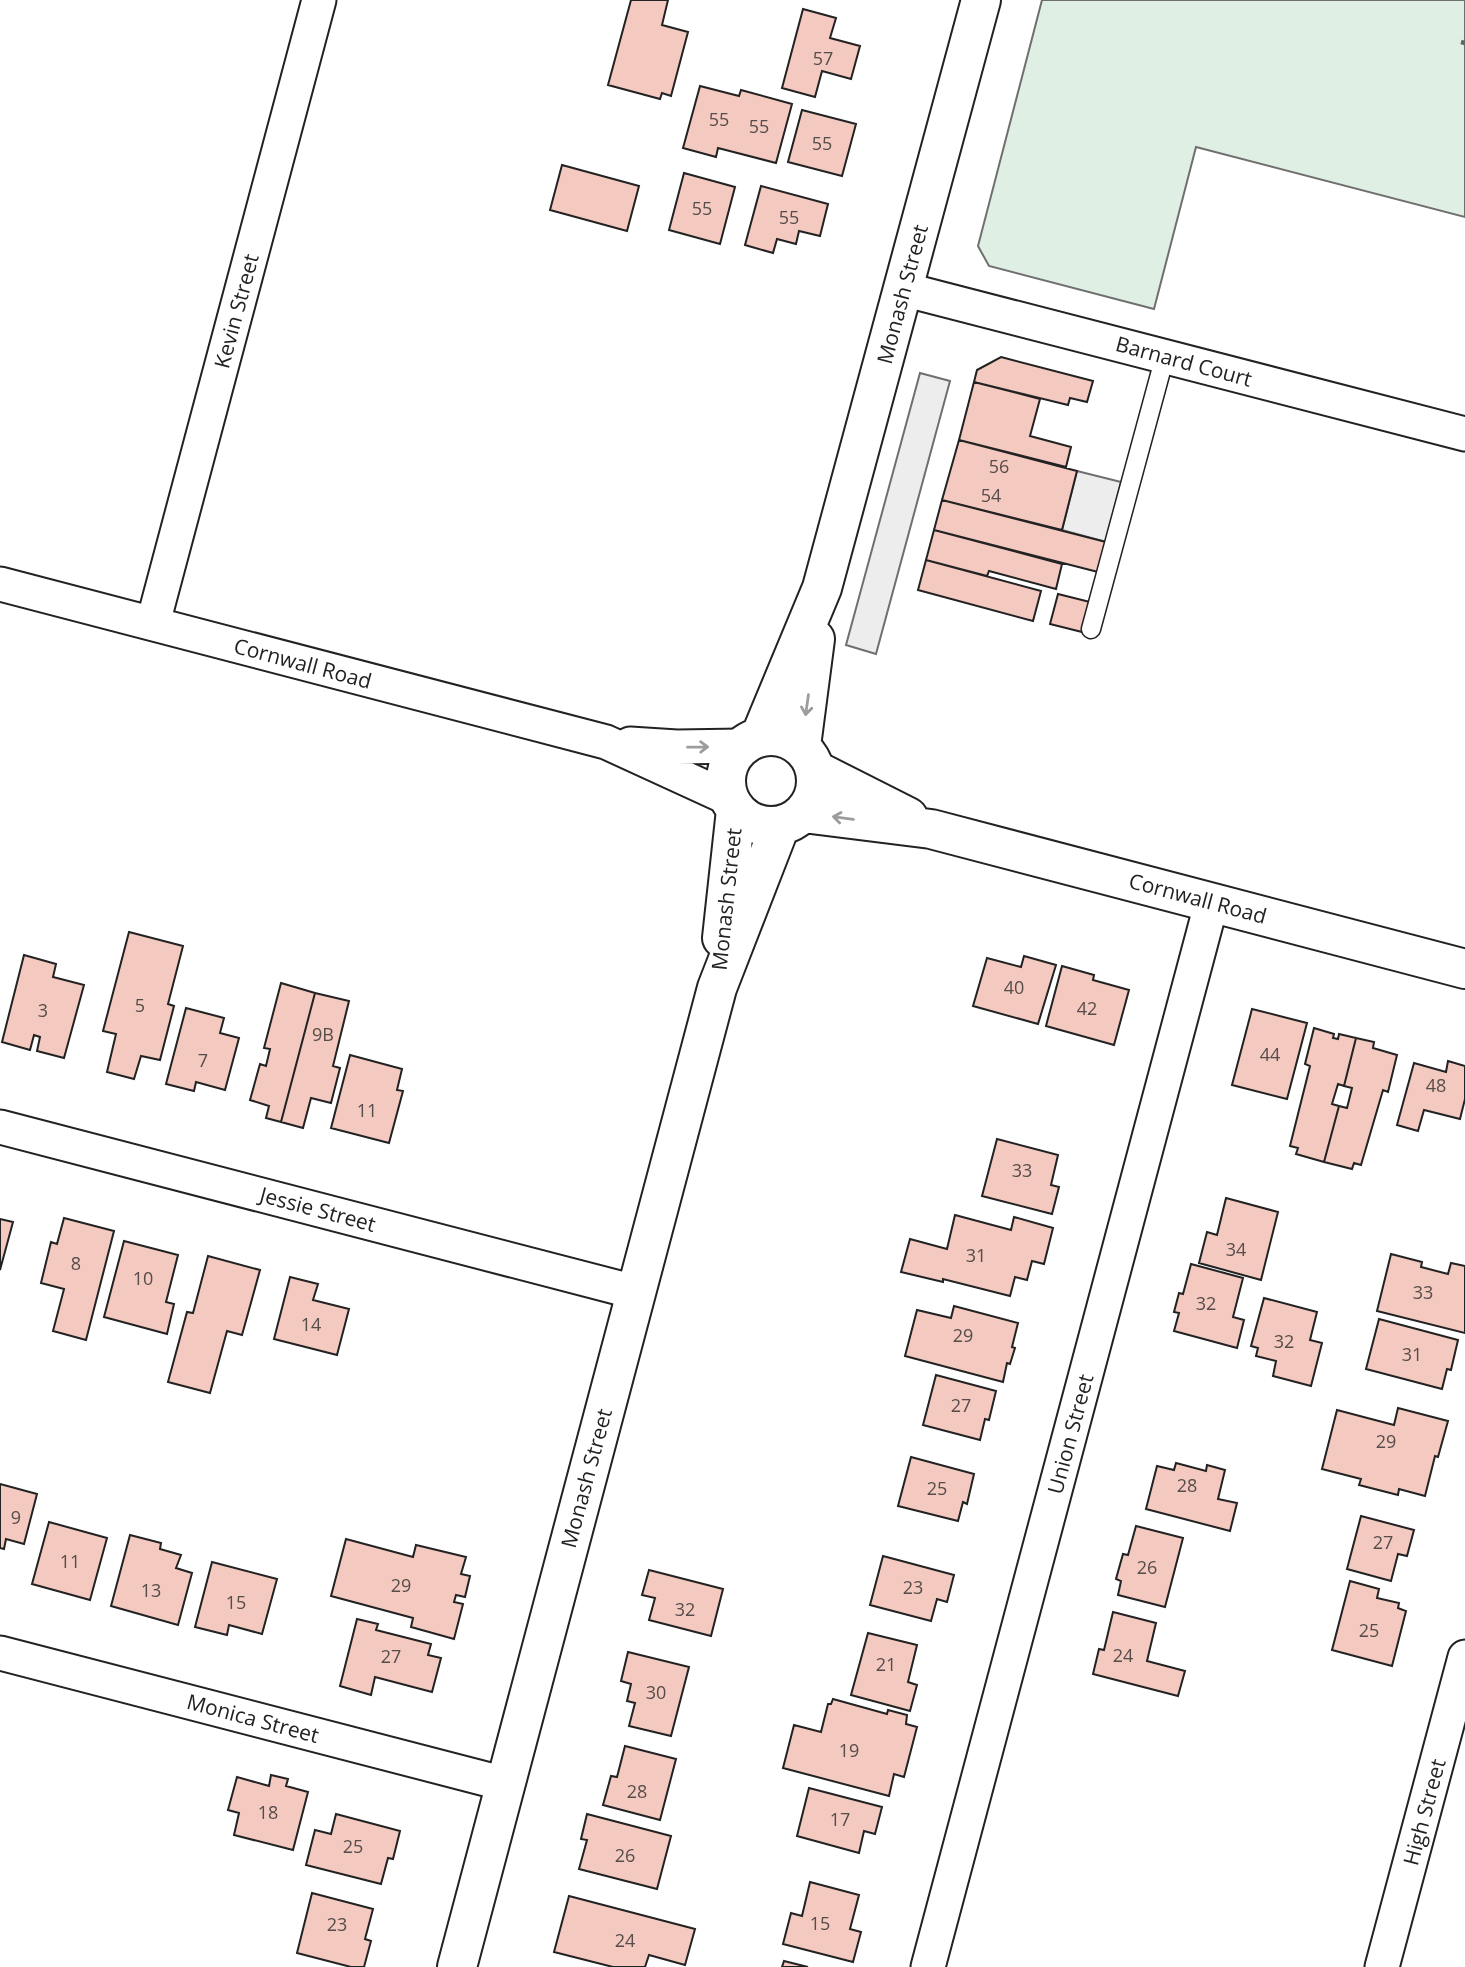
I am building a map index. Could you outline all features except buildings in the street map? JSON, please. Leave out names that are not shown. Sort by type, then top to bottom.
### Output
[{"type":"main road","name":"Monash Street","points":[[750,741],[822,588],[903,289],[974,1]]},
{"type":"main road","name":"Monash Street","points":[[808,758],[822,588]]},
{"type":"main road","points":[[781,736],[808,758],[817,786],[812,800],[792,819],[759,825],[746,820],[732,804],[725,784],[727,770],[732,757],[750,741],[781,736]]},
{"type":"main road","name":"Cornwall Road","points":[[808,758],[931,829]]},
{"type":"main road","name":"Monash Street","points":[[717,988],[732,804]]},
{"type":"main road","name":"Monash Street","points":[[457,1967],[717,988],[792,819]]},
{"type":"main road","name":"Cornwall Road","points":[[792,819],[931,829],[1465,969]]},
{"type":"street","name":"Kevin Street","points":[[153,623],[319,0]]},
{"type":"street","name":"Barnard Court","points":[[903,289],[1465,434]]},
{"type":"street","name":"Cornwall Road","points":[[0,584],[606,742],[677,747],[750,741]]},
{"type":"street","name":"Cornwall Road","points":[[606,742],[732,804]]},
{"type":"street","name":"Union Street","points":[[928,1967],[1212,901]]},
{"type":"street","name":"Jessie Street","points":[[0,1126],[635,1292]]},
{"type":"street","name":"Monica Street","points":[[0,1653],[505,1784]]},
{"type":"street","name":"High Street","points":[[1382,1967],[1465,1657]]},
{"type":"lane","points":[[1091,629],[1165,356]]},
{"type":"green space","points":[[1042,0],[1465,0],[1465,217],[1196,147],[1154,309],[989,266],[978,246]]},
{"type":"shaded area","points":[[920,373],[950,381],[876,654],[846,645]]},
{"type":"shaded area","points":[[1077,471],[1121,482],[1106,542],[1062,530]]}]
